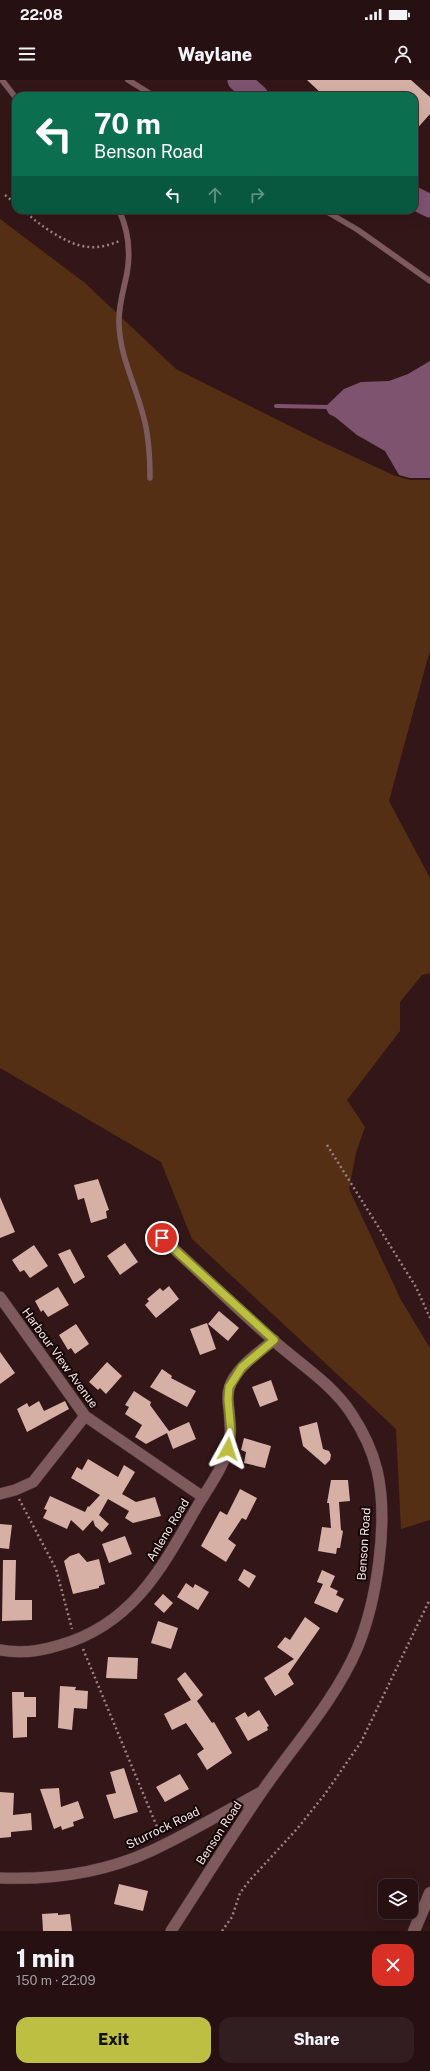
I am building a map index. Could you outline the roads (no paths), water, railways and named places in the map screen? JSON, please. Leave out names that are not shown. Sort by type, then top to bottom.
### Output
[{"type":"street","name":"Benson Road","points":[[162,1238],[274,1340],[328,1386],[350,1411],[366,1439],[377,1471],[380,1501],[380,1541],[377,1574],[370,1606],[356,1649],[315,1719],[261,1792],[171,1931]]},
{"type":"street","name":"Harbour View Avenue","points":[[0,1297],[85,1416],[203,1497]]},
{"type":"street","name":"Anleno Road","points":[[0,1650],[33,1652],[77,1640],[107,1624],[134,1603],[154,1578],[203,1497],[228,1449],[231,1433],[228,1399],[229,1387],[242,1367],[274,1340]]},
{"type":"street","points":[[0,1494],[15,1490],[32,1482],[85,1416]]},
{"type":"street","name":"Sturrock Road","points":[[0,1878],[31,1879],[75,1874],[113,1865],[151,1851],[261,1792]]},
{"type":"street","points":[[414,1931],[430,1893]]},
{"type":"lane","points":[[2,80],[12,93]]},
{"type":"lane","points":[[128,80],[148,92]]},
{"type":"lane","points":[[120,214],[129,250],[127,272],[118,322],[125,364],[144,415],[150,461],[150,478]]},
{"type":"lane","points":[[331,214],[358,230],[430,281]]},
{"type":"waterway","points":[[239,80],[252,92]]},
{"type":"waterway","points":[[418,200],[430,206]]},
{"type":"waterway","points":[[276,406],[329,407]]}]
